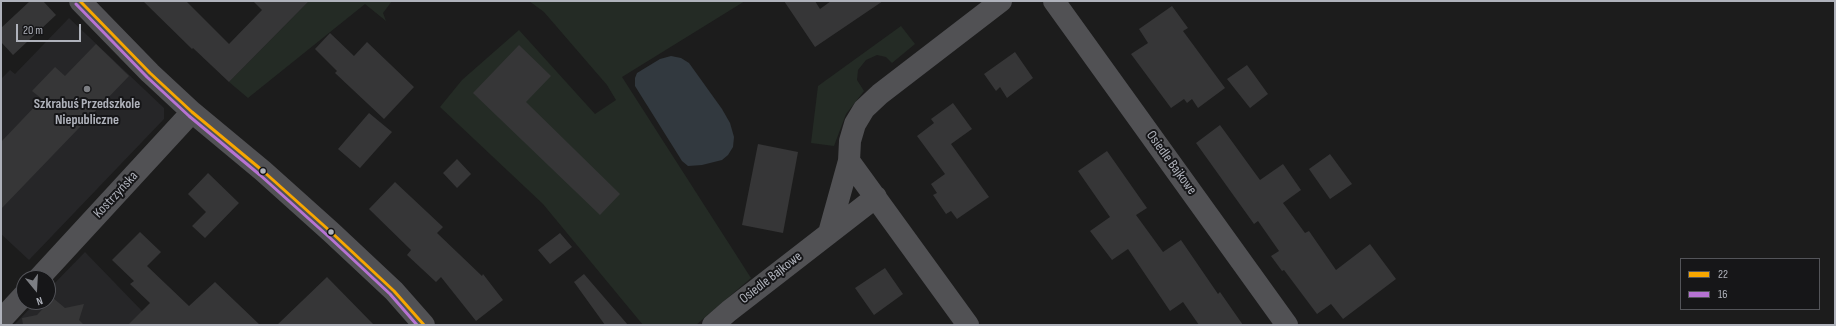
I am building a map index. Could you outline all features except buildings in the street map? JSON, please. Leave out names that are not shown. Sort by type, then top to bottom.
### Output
[{"type":"street","points":[[80,1],[150,73],[192,112],[263,171],[331,232],[394,291],[424,325]]},
{"type":"street","points":[[829,233],[849,161],[850,141],[855,124],[864,109],[880,94],[1001,1]]},
{"type":"street","name":"Osiedle Bajkowe","points":[[1054,1],[1287,325]]},
{"type":"street","name":"Kostrzyńska","points":[[46,270],[192,112]]},
{"type":"street","points":[[849,161],[968,325]]},
{"type":"street","name":"Osiedle Bajkowe","points":[[713,325],[876,197]]},
{"type":"street","points":[[1,320],[16,304]]},
{"type":"shaded area","points":[[309,1],[392,1],[383,13],[386,21],[365,4],[248,98],[229,82]]},
{"type":"shaded area","points":[[529,1],[745,1],[622,77],[751,278],[696,325],[643,325],[543,204],[440,107],[462,80],[519,30],[595,114],[616,100],[607,85],[544,12]]},
{"type":"shaded area","points":[[69,18],[164,108],[164,119],[29,260],[1,234],[1,79],[10,70],[15,74]]},
{"type":"shaded area","points":[[901,26],[915,44],[892,63],[886,57],[877,55],[866,60],[858,70],[857,80],[864,91],[846,114],[834,146],[811,143],[818,86]]},
{"type":"shaded area","points":[[671,56],[681,58],[689,63],[722,109],[730,123],[734,137],[733,147],[728,155],[722,160],[702,165],[688,166],[682,161],[635,86],[635,78],[637,73],[660,59]]},
{"type":"shaded area","points":[[85,252],[157,325],[14,325],[28,310],[56,310],[56,282]]},
{"type":"transit line","name":"22","points":[[80,1],[150,73],[192,112],[263,171],[331,232],[394,291],[424,325]]},
{"type":"transit line","name":"16","points":[[76,4],[147,77],[189,116],[260,175],[328,236],[390,294],[417,325]]},
{"type":"place","name":"Szkrabuś Przedszkole Niepubliczne","points":[[87,89]]}]
